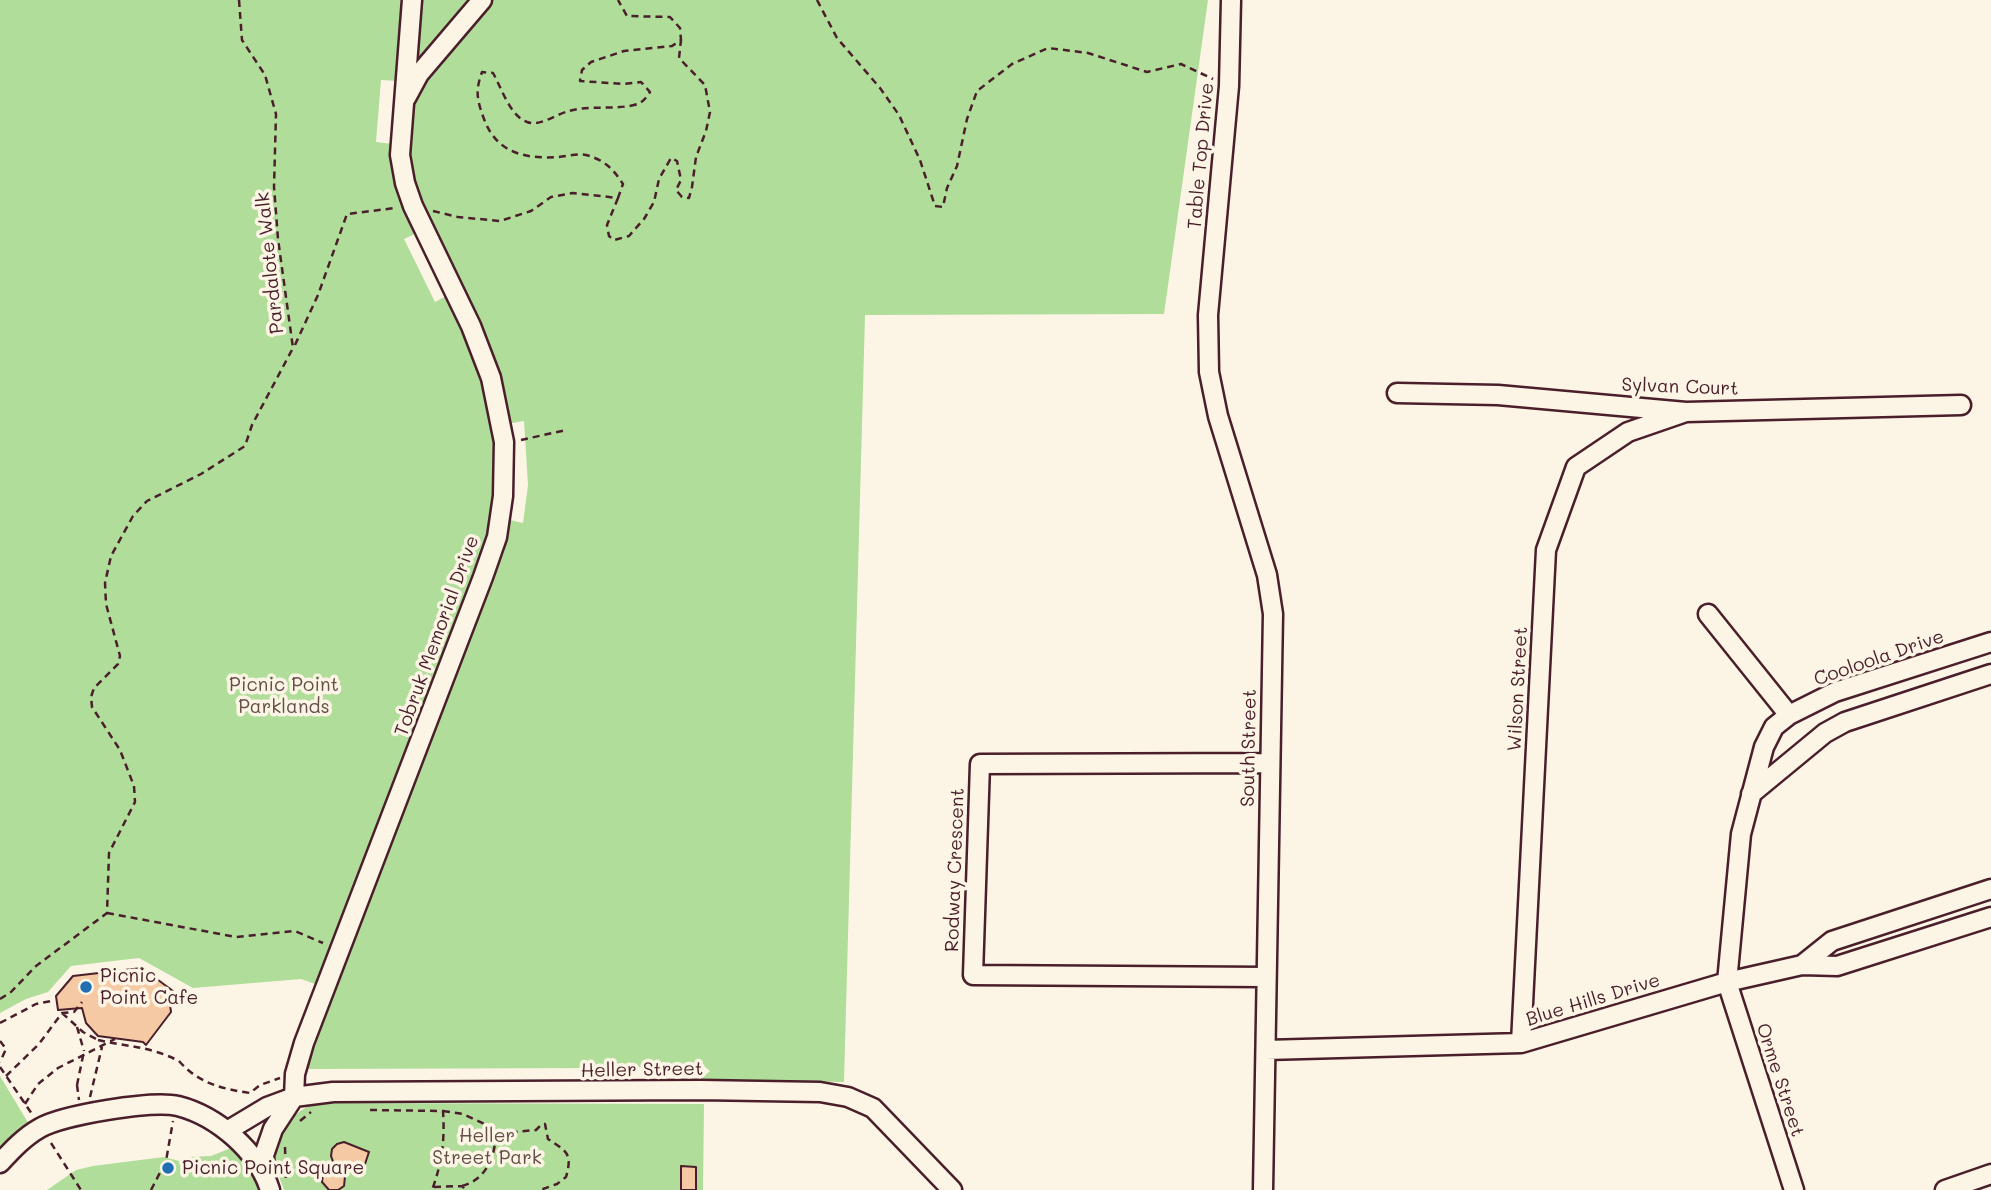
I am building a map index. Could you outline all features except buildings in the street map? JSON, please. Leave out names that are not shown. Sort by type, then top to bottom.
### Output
[{"type":"street","name":"Tobruk Memorial Drive","points":[[294,1097],[295,1074],[497,537],[503,496],[504,442],[491,377],[471,326],[413,206],[400,155],[412,0]]},
{"type":"street","name":"Tobruk Memorial Drive","points":[[403,104],[419,74],[482,0]]},
{"type":"street","name":"Table Top Drive","points":[[1208,315],[1229,86],[1231,0]]},
{"type":"street","name":"South Street","points":[[1208,315],[1209,372],[1218,416],[1267,575],[1273,614],[1263,1190]]},
{"type":"street","name":"Sylvan Court","points":[[1397,393],[1498,395],[1686,412],[1961,405]]},
{"type":"street","name":"Wilson Street","points":[[1521,1043],[1546,550],[1576,467],[1628,432],[1686,412]]},
{"type":"street","points":[[1708,614],[1789,715]]},
{"type":"street","name":"Cooloola Drive","points":[[1727,982],[1741,834],[1764,747],[1774,727],[1789,715],[1835,692],[1991,642]]},
{"type":"street","points":[[1751,794],[1825,733],[1845,722],[1991,674]]},
{"type":"street","name":"Rodway Crescent","points":[[1265,978],[973,975],[980,764],[1269,763]]},
{"type":"street","name":"Blue Hills Drive","points":[[1802,965],[1832,941],[1991,889]]},
{"type":"street","name":"Blue Hills Drive","points":[[1266,1050],[1521,1043],[1727,982],[1802,965],[1837,966],[1991,917]]},
{"type":"street","name":"Orme Street","points":[[1727,982],[1794,1190]]},
{"type":"street","name":"Heller Street","points":[[226,1131],[267,1107],[294,1097],[333,1092],[820,1092],[848,1097],[873,1108],[952,1190]]},
{"type":"street","points":[[268,1182],[264,1154],[273,1129],[294,1097]]},
{"type":"street","points":[[0,1163],[14,1147],[41,1127],[57,1121],[142,1106],[175,1105],[199,1114],[226,1131],[268,1182]]},
{"type":"street","points":[[1945,1190],[1991,1174]]},
{"type":"path","name":"Pardalote Walk","points":[[107,913],[109,853],[135,802],[134,786],[120,750],[92,707],[91,697],[94,688],[118,664],[120,656],[106,604],[105,583],[111,556],[133,516],[147,501],[201,474],[245,446],[252,425],[293,348],[278,239],[274,187],[276,114],[265,75],[242,40],[239,0]]},
{"type":"path","points":[[618,0],[627,16],[670,17],[680,28],[681,40],[679,58],[705,85],[710,112],[696,157],[689,198],[682,197],[676,190],[681,180],[677,161],[671,158],[659,179],[654,202],[644,219],[629,236],[614,240],[609,236],[607,225],[624,184],[612,167],[600,159],[583,154],[530,157],[506,149],[488,130],[476,88],[482,72],[493,73],[519,116],[528,123],[540,122],[569,111],[632,106],[643,102],[650,92],[641,82],[624,84],[580,81],[582,69],[591,62],[624,51],[672,46],[681,40]]},
{"type":"path","points":[[817,0],[837,38],[900,115],[920,160],[935,206],[943,207],[977,91],[1012,64],[1048,48],[1088,53],[1147,72],[1181,64],[1229,86]]},
{"type":"path","points":[[293,348],[318,295],[347,214],[413,206],[458,217],[500,221],[531,211],[551,197],[573,194],[618,198]]},
{"type":"path","points":[[504,442],[566,430]]},
{"type":"path","points":[[0,999],[11,992],[36,966],[107,913],[236,937],[295,931],[340,950]]},
{"type":"path","points":[[0,1024],[36,1004],[51,1001]]},
{"type":"path","points":[[6,1076],[39,1044],[62,1013],[74,1012],[82,1002]]},
{"type":"path","points":[[62,1013],[77,1027],[98,1040],[138,1045],[162,1052],[179,1061],[206,1083],[231,1090],[250,1093],[260,1085],[295,1074]]},
{"type":"path","points":[[77,1027],[84,1051],[77,1086],[79,1103]]},
{"type":"path","points":[[25,1104],[38,1084],[58,1068],[115,1039]]},
{"type":"path","points":[[0,1041],[6,1049],[0,1062]]},
{"type":"path","points":[[89,1100],[102,1046]]},
{"type":"path","points":[[151,1190],[166,1161],[175,1105]]},
{"type":"path","points":[[298,1124],[307,1114],[316,1110]]},
{"type":"path","points":[[360,1110],[443,1111],[463,1114],[504,1133],[536,1130],[545,1124],[548,1139],[563,1148],[570,1161],[566,1177],[557,1184],[540,1190]]},
{"type":"path","points":[[443,1111],[442,1164],[433,1188],[471,1183],[487,1169],[494,1151],[496,1129]]},
{"type":"path","points":[[285,1140],[287,1190]]},
{"type":"path","points":[[462,1186],[466,1190]]},
{"type":"green space","name":"Picnic Point Parklands","points":[[0,0],[1208,0],[1164,314],[865,315],[844,1082],[699,1080],[710,1071],[704,1066],[307,1069],[335,991],[301,979],[193,988],[139,958],[71,966],[48,992],[26,999],[0,1013]],"holes":[[[381,80],[397,81],[393,144],[376,142]],[[417,233],[448,295],[435,302],[404,239]],[[524,421],[528,485],[523,523],[510,520],[514,462],[512,423]]]},
{"type":"green space","points":[[0,1076],[30,1126],[0,1153]]},
{"type":"green space","name":"Heller Street Park","points":[[317,1103],[704,1104],[703,1190],[284,1190],[270,1153],[294,1117]]},
{"type":"green space","name":"Picnic Point Square","points":[[231,1148],[250,1166],[260,1190],[47,1190],[76,1170],[93,1166],[164,1157],[183,1162],[188,1157],[211,1156]]},
{"type":"place","name":"Picnic Point Cafe","points":[[86,987]]},
{"type":"place","name":"Picnic Point Square","points":[[168,1168]]}]
